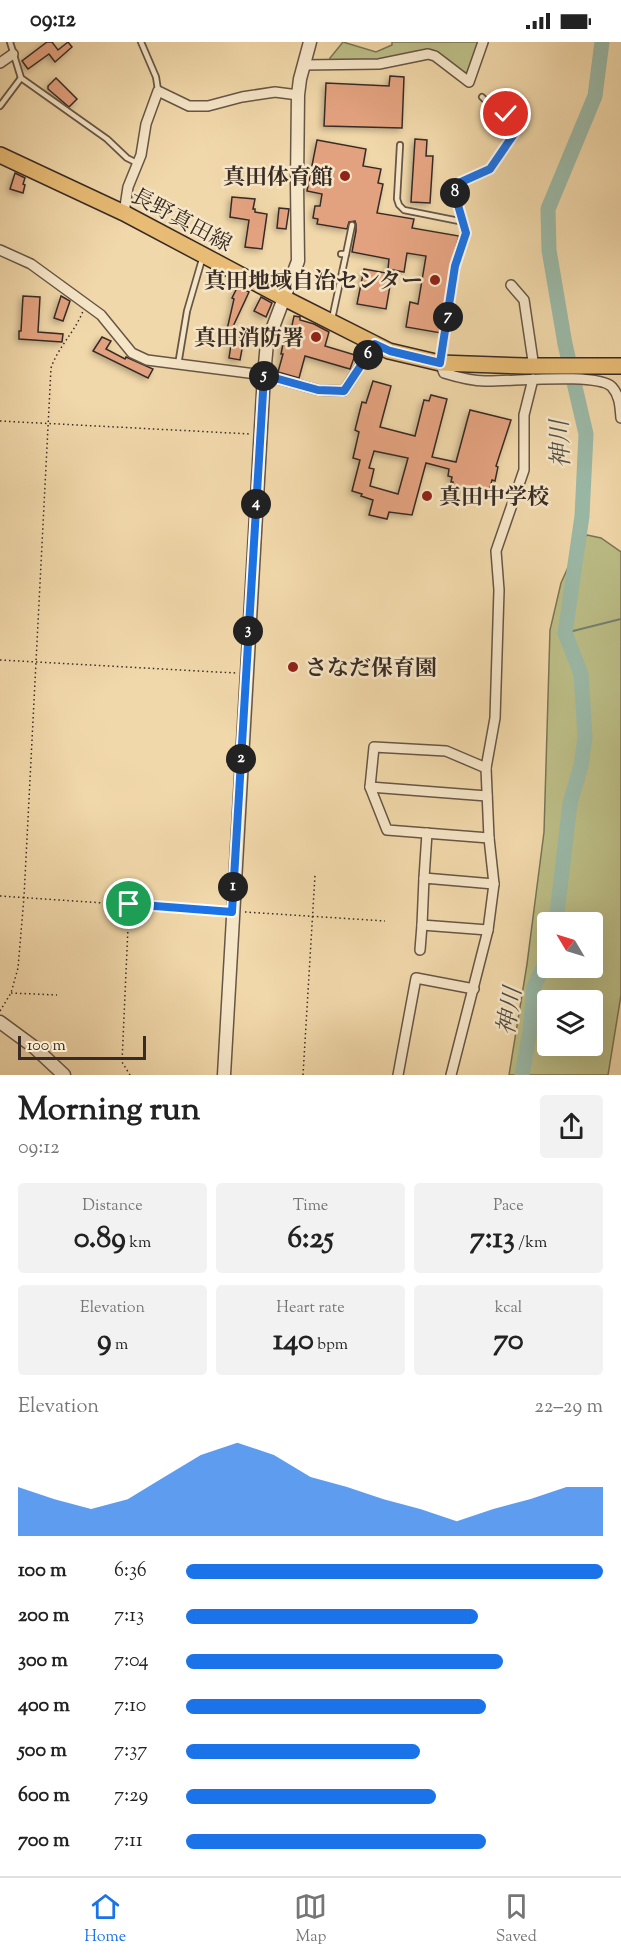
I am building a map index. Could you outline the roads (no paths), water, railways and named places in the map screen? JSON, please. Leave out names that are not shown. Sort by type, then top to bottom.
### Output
[{"type":"main road","name":"長野真田線","points":[[0,155],[124,213],[390,351],[440,363],[534,368],[618,366]]},
{"type":"street","points":[[224,1075],[264,375],[267,343],[298,261],[298,95],[310,42]]},
{"type":"street","points":[[303,65],[379,64],[428,54],[435,56],[469,82],[483,42]]},
{"type":"street","points":[[0,63],[13,54]]},
{"type":"street","points":[[124,213],[128,187],[141,155],[146,123],[158,91],[189,106],[208,106],[242,97],[275,92],[298,95]]},
{"type":"street","points":[[0,250],[31,264],[101,315],[132,354],[147,360],[264,375],[318,390],[344,391],[375,344]]},
{"type":"street","points":[[451,1075],[488,930],[494,884],[489,838],[486,768],[495,718],[499,590],[496,551],[524,470],[524,415],[534,368],[524,300],[511,285]]},
{"type":"street","points":[[534,368],[545,380],[598,380],[611,386],[619,399],[621,417]]},
{"type":"street","points":[[486,768],[446,751],[374,747],[370,787],[387,830],[489,838]]},
{"type":"street","points":[[370,787],[487,796]]},
{"type":"street","points":[[420,950],[427,833]]},
{"type":"street","points":[[424,878],[494,884]]},
{"type":"street","points":[[422,925],[488,930]]},
{"type":"street","points":[[398,1075],[417,978],[474,989]]},
{"type":"street","points":[[0,1022],[34,1047],[64,1075]]},
{"type":"lane","points":[[10,42],[21,78],[137,163]]},
{"type":"lane","points":[[141,42],[156,77],[158,91]]},
{"type":"lane","points":[[0,106],[21,78]]},
{"type":"lane","points":[[440,363],[455,266],[466,233],[456,198],[457,187],[461,182],[490,169],[514,134],[512,122],[506,114],[482,97]]},
{"type":"lane","points":[[400,145],[397,199],[399,205],[404,210],[464,222]]},
{"type":"lane","points":[[332,322],[343,254],[352,225]]},
{"type":"lane","points":[[178,365],[187,312],[203,255]]},
{"type":"waterway","name":"神川","points":[[557,912],[570,803],[581,766],[585,737],[581,674],[565,633],[582,516],[586,434],[565,344],[549,250],[548,209],[595,96],[602,42]]},
{"type":"waterway","points":[[565,633],[621,619]]},
{"type":"waterway","name":"神川","points":[[522,1075],[530,1031],[534,987],[538,978]]},
{"type":"place","name":"真田体育館","points":[[345,176]]},
{"type":"place","name":"真田地域自治センター","points":[[435,280]]},
{"type":"place","name":"真田消防署","points":[[316,337]]},
{"type":"place","name":"真田中学校","points":[[427,496]]},
{"type":"place","name":"さなだ保育園","points":[[293,667]]}]
